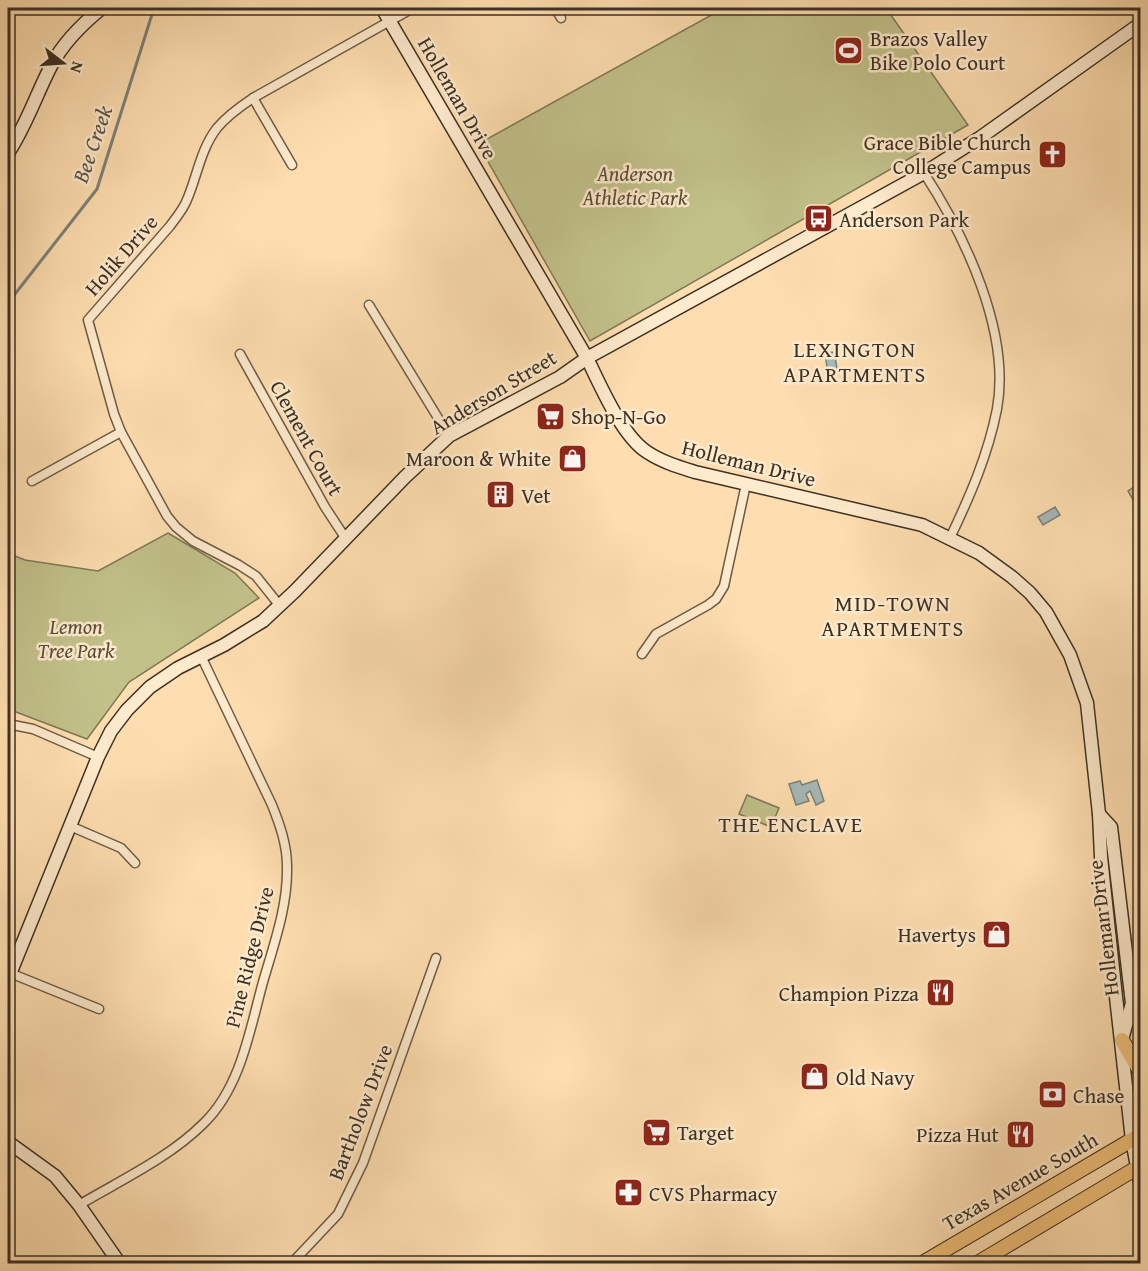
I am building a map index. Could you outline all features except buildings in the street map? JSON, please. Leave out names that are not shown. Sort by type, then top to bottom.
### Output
[{"type":"main road","points":[[1122,1040],[1140,1071]]},
{"type":"main road","name":"Texas Avenue South","points":[[921,1263],[1136,1138]]},
{"type":"main road","points":[[976,1263],[1139,1167]]},
{"type":"street","points":[[8,153],[25,124],[60,52],[78,30],[102,8]]},
{"type":"street","name":"Holleman Drive","points":[[382,8],[587,358],[605,394],[631,437],[646,452],[671,465],[922,525],[979,554],[1012,577],[1046,612],[1070,655],[1087,703],[1112,960],[1140,1183]]},
{"type":"street","name":"Holik Drive","points":[[280,606],[256,576],[193,541],[176,527],[159,502],[114,414],[88,321],[170,226],[186,202],[202,154],[217,128],[240,107],[254,98],[413,8]]},
{"type":"street","points":[[555,8],[561,18]]},
{"type":"street","name":"Anderson Street","points":[[9,976],[98,757],[111,731],[127,710],[142,695],[178,668],[246,632],[280,606],[448,436],[924,173],[981,136],[1140,24]]},
{"type":"street","points":[[254,98],[292,165]]},
{"type":"street","points":[[924,173],[956,228],[973,263],[989,310],[999,382],[997,408],[986,452],[973,490],[950,538]]},
{"type":"street","points":[[369,304],[448,436]]},
{"type":"street","name":"Clement Court","points":[[240,354],[325,507],[346,539]]},
{"type":"street","points":[[32,481],[122,432]]},
{"type":"street","points":[[642,654],[656,634],[708,605],[716,599],[724,586],[746,484]]},
{"type":"street","name":"Pine Ridge Drive","points":[[79,1205],[173,1150],[205,1122],[218,1106],[242,1059],[282,915],[287,889],[287,853],[282,830],[273,805],[201,656]]},
{"type":"street","points":[[8,724],[33,729],[98,757]]},
{"type":"street","name":"Holleman Drive","points":[[1099,814],[1111,826],[1132,1003],[1122,1040]]},
{"type":"street","points":[[70,826],[121,848],[135,863]]},
{"type":"street","points":[[1101,857],[1110,869],[1114,891],[1120,900],[1117,923],[1119,944],[1112,960],[1119,963],[1122,969],[1126,997],[1132,1003]]},
{"type":"street","name":"Bartholow Drive","points":[[291,1263],[338,1214],[363,1163],[436,957]]},
{"type":"street","points":[[9,976],[99,1009]]},
{"type":"street","points":[[8,1143],[55,1176],[79,1205],[120,1263]]},
{"type":"green space","name":"Anderson Athletic Park","points":[[724,8],[886,8],[968,125],[590,341],[478,144]]},
{"type":"green space","points":[[1140,483],[1140,512],[1128,491]]},
{"type":"green space","name":"Lemon Tree Park","points":[[168,533],[235,573],[259,598],[129,682],[87,739],[8,709],[8,553],[25,560],[98,571]]},
{"type":"green space","points":[[747,795],[779,808],[771,827],[739,814]]},
{"type":"shaded area","points":[[834,352],[838,373],[828,375],[825,353]]},
{"type":"shaded area","points":[[1055,507],[1060,515],[1043,525],[1038,517]]},
{"type":"shaded area","points":[[817,780],[824,801],[816,805],[810,791],[806,794],[809,801],[796,805],[789,784],[800,781],[802,785]]},
{"type":"waterway","name":"Bee Creek","points":[[8,303],[97,189],[154,8]]},
{"type":"place","name":"Brazos Valley Bike Polo Court","points":[[849,50]]},
{"type":"place","name":"Grace Bible Church College Campus","points":[[1052,154]]},
{"type":"place","name":"Anderson Park","points":[[818,219]]},
{"type":"place","name":"Shop-N-Go","points":[[550,416]]},
{"type":"place","name":"Maroon & White","points":[[572,458]]},
{"type":"place","name":"Vet","points":[[500,495]]},
{"type":"place","name":"Havertys","points":[[997,934]]},
{"type":"place","name":"Champion Pizza","points":[[940,993]]},
{"type":"place","name":"Old Navy","points":[[815,1077]]},
{"type":"place","name":"Chase","points":[[1052,1095]]},
{"type":"place","name":"Target","points":[[656,1132]]},
{"type":"place","name":"Pizza Hut","points":[[1020,1134]]},
{"type":"place","name":"CVS Pharmacy","points":[[628,1193]]},
{"type":"district","name":"LEXINGTON APARTMENTS","points":[[855,362]]},
{"type":"district","name":"MID-TOWN APARTMENTS","points":[[893,616]]},
{"type":"district","name":"THE ENCLAVE","points":[[791,824]]}]
